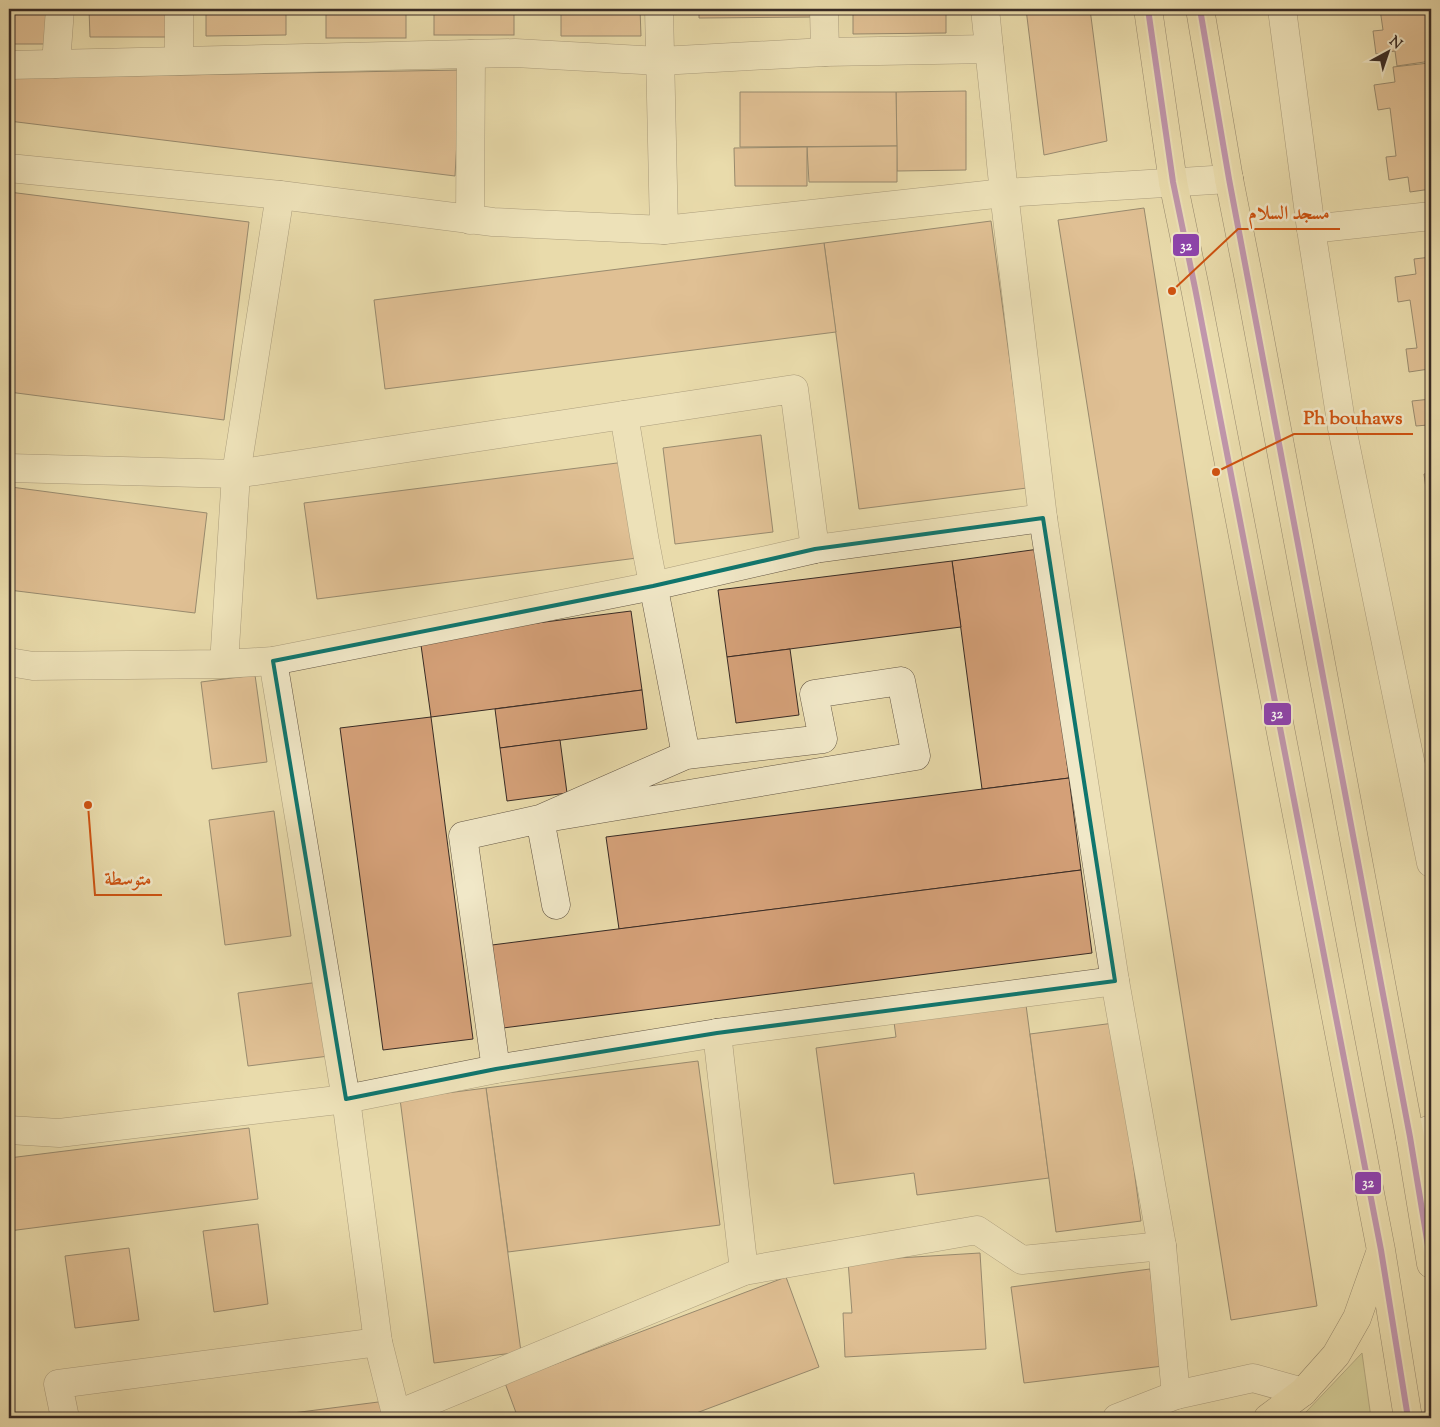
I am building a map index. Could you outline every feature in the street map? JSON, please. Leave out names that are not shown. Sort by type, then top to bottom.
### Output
[{"type":"main road","points":[[1148,9],[1173,182],[1381,1250],[1408,1418]]},
{"type":"main road","points":[[1200,9],[1229,179],[1420,1133],[1418,1182],[1431,1264]]},
{"type":"main road","points":[[1418,1182],[1431,1207]]},
{"type":"main road","points":[[1268,1418],[1303,1392],[1336,1355],[1357,1318],[1381,1250]]},
{"type":"street","points":[[56,64],[60,9]]},
{"type":"street","points":[[179,9],[179,61]]},
{"type":"street","points":[[659,9],[664,230]]},
{"type":"street","points":[[824,9],[825,52]]},
{"type":"street","points":[[985,9],[1004,193],[1043,518],[1115,982],[1162,1246],[1176,1394]]},
{"type":"street","points":[[1282,9],[1311,229],[1342,428],[1431,863]]},
{"type":"street","points":[[9,65],[515,53],[660,61],[825,52],[989,49]]},
{"type":"street","points":[[470,220],[471,54]]},
{"type":"street","points":[[9,168],[280,195],[470,220],[664,230],[1004,193],[1229,179]]},
{"type":"street","points":[[224,664],[236,474],[280,195]]},
{"type":"street","points":[[1311,229],[1431,216]]},
{"type":"street","points":[[9,468],[236,474],[794,389],[816,549]]},
{"type":"street","points":[[624,415],[653,586],[686,755]]},
{"type":"street","points":[[9,662],[33,666],[224,664],[273,661],[653,586],[816,549],[1043,518]]},
{"type":"street","points":[[273,661],[346,1099],[378,1342],[397,1417],[744,1271],[977,1230],[1022,1260],[1162,1246]]},
{"type":"street","points":[[496,1068],[463,836],[540,819],[916,756],[901,681],[814,694],[823,739],[686,755],[540,819]]},
{"type":"street","points":[[540,819],[556,905]]},
{"type":"street","points":[[9,1130],[59,1133],[346,1099],[496,1068],[717,1033],[1115,982]]},
{"type":"street","points":[[717,1033],[744,1271]]},
{"type":"street","points":[[65,1418],[58,1384],[378,1342]]},
{"type":"street","points":[[1117,1418],[1176,1394],[1253,1378],[1303,1392]]},
{"type":"highlighted area","points":[[1043,518],[1115,981],[717,1033],[496,1069],[346,1099],[273,661],[653,586],[815,549]]},
{"type":"green space","points":[[1362,1353],[1371,1418],[1298,1418],[1306,1412]]},
{"type":"building","points":[[9,9],[52,9],[52,44],[9,44]]},
{"type":"building","points":[[89,9],[169,9],[169,37],[90,37]]},
{"type":"building","points":[[206,9],[286,9],[286,35],[206,36]]},
{"type":"building","points":[[326,9],[406,9],[406,38],[326,38]]},
{"type":"building","points":[[434,9],[514,9],[514,35],[434,35]]},
{"type":"building","points":[[561,9],[640,9],[641,36],[561,36]]},
{"type":"building","points":[[699,9],[818,9],[818,17],[699,18]]},
{"type":"building","points":[[853,9],[946,9],[946,33],[853,34]]},
{"type":"building","points":[[1026,9],[1090,9],[1107,141],[1044,155]]},
{"type":"building","points":[[1380,9],[1431,9],[1431,51],[1429,51],[1431,61],[1397,66],[1395,51],[1376,54],[1373,31],[1383,30]]},
{"type":"building","points":[[1429,63],[1431,72],[1431,189],[1410,192],[1408,177],[1389,180],[1386,157],[1396,156],[1390,108],[1378,110],[1374,85],[1395,82],[1393,67]]},
{"type":"building","points":[[461,70],[455,176],[9,121],[9,78]]},
{"type":"building","points":[[966,91],[966,170],[897,171],[896,92]]},
{"type":"building","points":[[740,92],[896,92],[897,146],[740,147]]},
{"type":"building","points":[[897,146],[897,182],[809,182],[807,147]]},
{"type":"building","points":[[807,147],[807,186],[735,186],[734,148]]},
{"type":"building","points":[[9,192],[249,222],[224,420],[9,392]]},
{"type":"building","points":[[1144,208],[1317,1306],[1231,1320],[1058,220]]},
{"type":"building","points":[[991,221],[1027,488],[859,509],[824,243]]},
{"type":"building","points":[[824,243],[836,332],[385,389],[374,300]]},
{"type":"building","points":[[1431,257],[1431,384],[1429,369],[1409,372],[1406,349],[1417,348],[1410,300],[1398,302],[1395,277],[1416,274],[1414,259]]},
{"type":"building","points":[[1431,399],[1431,451],[1428,425],[1416,426],[1412,401]]},
{"type":"building","points":[[761,435],[773,532],[675,544],[663,448]]},
{"type":"building","points":[[625,462],[637,558],[317,599],[304,503]]},
{"type":"building","points":[[1431,473],[1431,496],[1427,496],[1424,474]]},
{"type":"building","points":[[11,487],[207,513],[195,613],[9,590],[9,503]]},
{"type":"building","points":[[1039,549],[1069,778],[982,789],[952,561]]},
{"type":"building","points":[[952,561],[961,627],[727,657],[718,590]]},
{"type":"building","points":[[631,611],[642,690],[431,717],[420,638]]},
{"type":"building","points":[[790,649],[799,715],[736,723],[727,657]]},
{"type":"building","points":[[255,675],[267,762],[212,769],[201,682]]},
{"type":"building","points":[[642,690],[647,729],[500,748],[495,709]]},
{"type":"building","points":[[431,717],[473,1039],[383,1050],[340,728]]},
{"type":"building","points":[[560,740],[567,793],[507,801],[500,748]]},
{"type":"building","points":[[1069,778],[1081,870],[619,929],[606,837]]},
{"type":"building","points":[[274,811],[291,936],[225,945],[209,820]]},
{"type":"building","points":[[1081,870],[1092,953],[503,1028],[492,945]]},
{"type":"building","points":[[319,982],[329,1056],[248,1066],[238,993]]},
{"type":"building","points":[[1026,1005],[1049,1178],[917,1195],[914,1173],[834,1184],[816,1048],[896,1037],[894,1022]]},
{"type":"building","points":[[1114,1023],[1141,1221],[1056,1232],[1030,1034]]},
{"type":"building","points":[[698,1061],[720,1225],[508,1252],[486,1088]]},
{"type":"building","points":[[486,1088],[521,1352],[434,1363],[400,1099]]},
{"type":"building","points":[[249,1128],[258,1199],[9,1231],[9,1158]]},
{"type":"building","points":[[258,1224],[268,1304],[214,1312],[203,1231]]},
{"type":"building","points":[[129,1248],[139,1320],[75,1328],[65,1256]]},
{"type":"building","points":[[980,1253],[986,1349],[845,1357],[843,1313],[852,1313],[848,1261]]},
{"type":"building","points":[[1150,1269],[1163,1366],[1024,1383],[1011,1287]]},
{"type":"building","points":[[786,1277],[819,1367],[683,1418],[518,1418],[505,1383]]},
{"type":"building","points":[[386,1401],[388,1418],[254,1418]]},
{"type":"transit line","name":"32","points":[[1148,9],[1173,182],[1381,1250],[1408,1418]]},
{"type":"transit line","name":"32","points":[[1200,9],[1229,179],[1410,1137],[1431,1264]]},
{"type":"place","name":"مسجد السلام","points":[[1172,291]]},
{"type":"place","name":"Ph bouhaws","points":[[1216,472]]},
{"type":"place","name":"متوسطة","points":[[88,805]]}]
